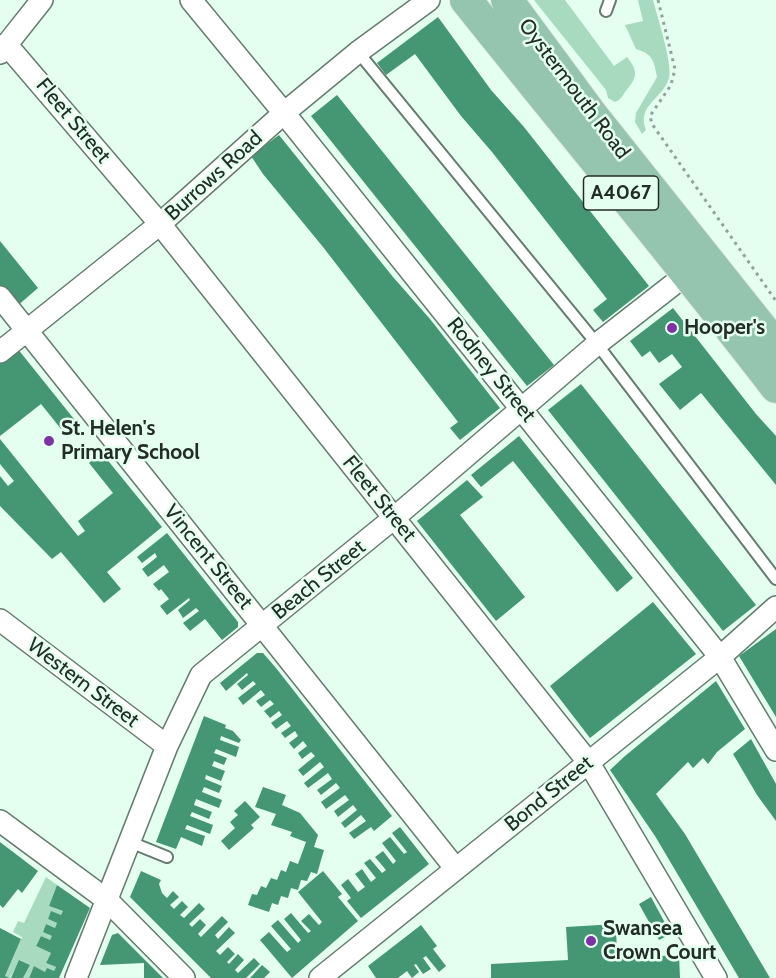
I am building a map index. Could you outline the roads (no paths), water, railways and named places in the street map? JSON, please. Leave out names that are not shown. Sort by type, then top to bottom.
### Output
[{"type":"main road","name":"Oystermouth Road","points":[[466,0],[589,155],[688,273],[776,387]]},
{"type":"main road","name":"Oystermouth Road","points":[[507,0],[592,115],[776,346]]},
{"type":"street","points":[[3,49],[42,0]]},
{"type":"street","name":"Rodney Street","points":[[191,0],[284,112],[720,657],[776,750]]},
{"type":"street","name":"Burrows Road","points":[[0,352],[160,224],[284,112],[358,52],[429,0]]},
{"type":"street","name":"Fleet Street","points":[[3,49],[29,70],[160,224],[589,763],[714,977]]},
{"type":"street","name":"Beach Street","points":[[76,978],[167,746],[201,675],[394,518],[597,344],[688,273]]},
{"type":"street","name":"Vincent Street","points":[[0,297],[456,869]]},
{"type":"street","name":"Bond Street","points":[[320,978],[720,657],[776,608]]},
{"type":"street","name":"Western Street","points":[[0,620],[167,746]]},
{"type":"street","points":[[0,820],[107,900],[184,978]]},
{"type":"lane","points":[[606,11],[610,0]]},
{"type":"lane","points":[[358,52],[597,344],[776,579]]},
{"type":"lane","points":[[130,842],[167,857]]},
{"type":"place","name":"Hooper's","points":[[672,328]]},
{"type":"place","name":"St. Helen's Primary School","points":[[49,441]]},
{"type":"place","name":"Swansea Crown Court","points":[[591,941]]}]
